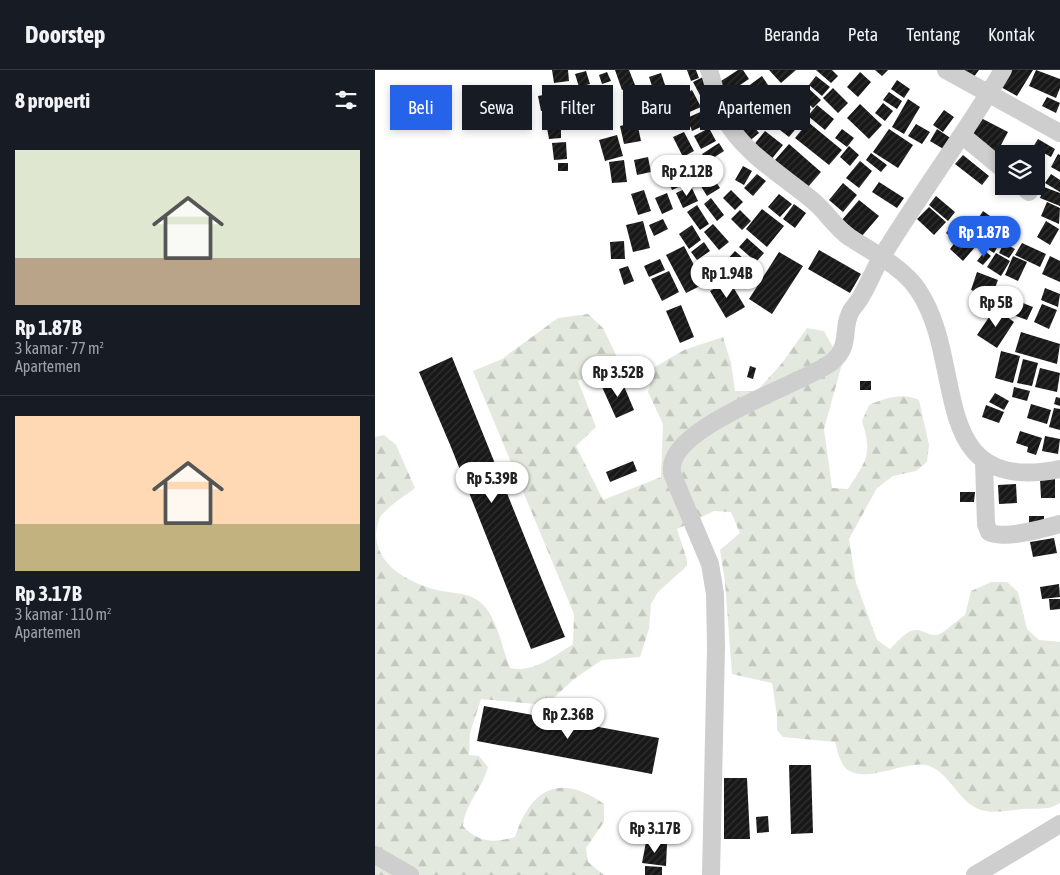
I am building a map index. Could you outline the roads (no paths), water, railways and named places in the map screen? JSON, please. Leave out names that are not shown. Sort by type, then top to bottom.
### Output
[{"type":"street","points":[[709,70],[724,117],[741,140],[773,170],[814,202],[835,227],[911,281],[926,304],[963,432],[973,452],[984,462],[1009,472],[1024,474],[1060,469]]},
{"type":"street","points":[[946,70],[988,95],[1059,128]]},
{"type":"street","points":[[711,875],[716,646],[715,594],[711,564],[673,476],[672,462],[695,436],[719,418],[811,374],[833,361],[844,347],[850,313],[862,296],[881,259],[963,136],[1003,70]]},
{"type":"street","points":[[963,136],[995,163]]},
{"type":"street","points":[[984,462],[986,524],[989,532],[995,534],[1019,533],[1060,524]]},
{"type":"street","points":[[975,875],[1060,824]]},
{"type":"street","points":[[375,855],[410,875]]}]
